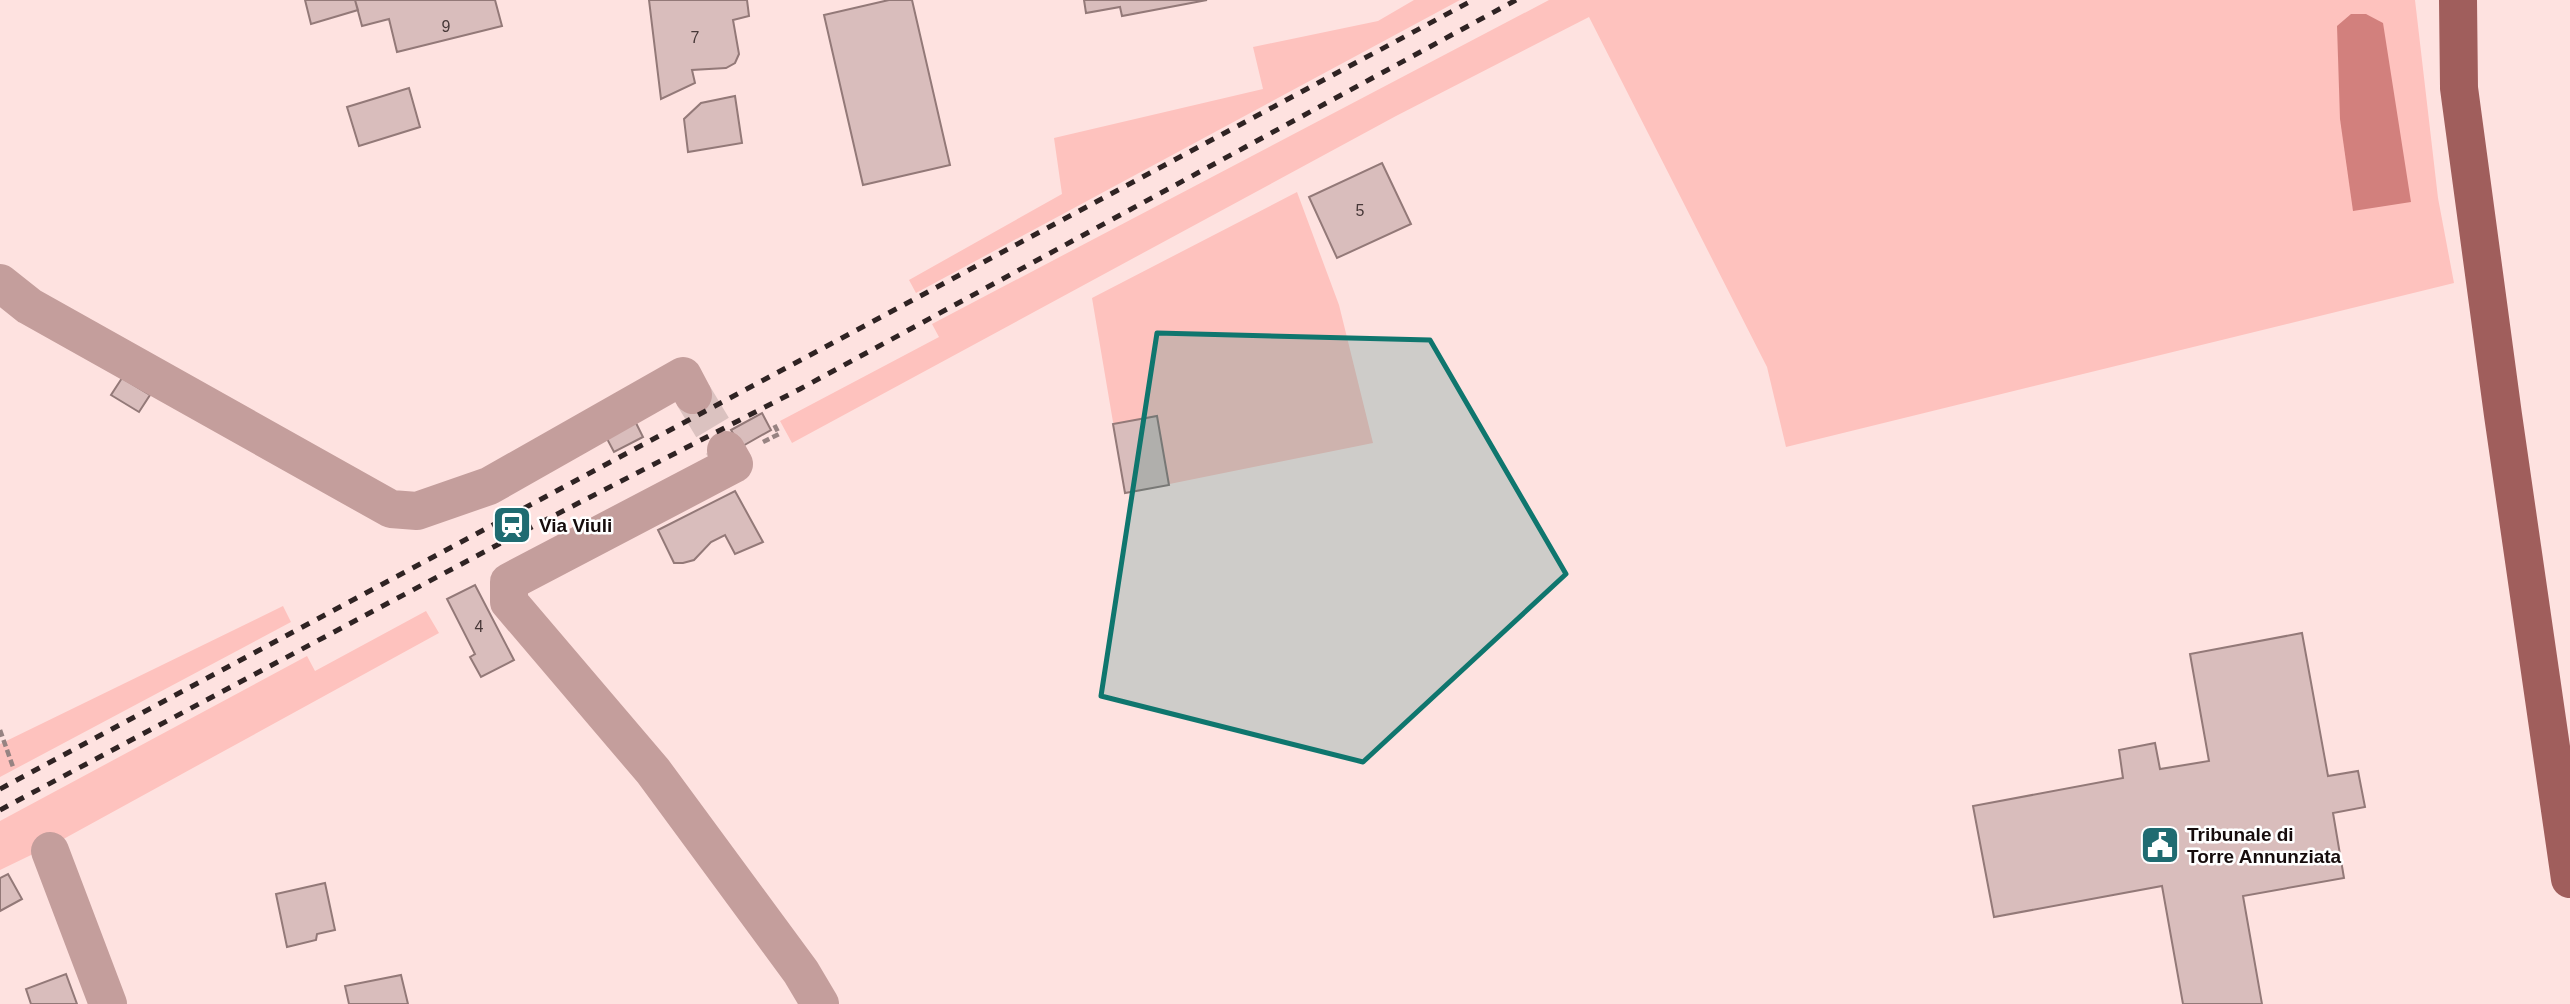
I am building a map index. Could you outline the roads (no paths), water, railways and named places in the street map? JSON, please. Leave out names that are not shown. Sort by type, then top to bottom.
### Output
[{"type":"main road","points":[[2458,0],[2459,88],[2570,879]]},
{"type":"street","points":[[0,283],[29,306],[391,509],[417,511],[489,486],[683,376],[693,394]]},
{"type":"street","points":[[726,450],[734,464],[509,582],[509,602],[653,771],[801,972],[820,1004]]},
{"type":"street","points":[[50,851],[108,1004]]},
{"type":"tunnel","points":[[693,395],[726,450]]},
{"type":"railway","points":[[0,789],[1473,0]]},
{"type":"railway","points":[[0,810],[499,544],[800,389],[1516,0]]},
{"type":"place","name":"Via Viuli","points":[[512,525]]},
{"type":"place","name":"Tribunale di Torre Annunziata","points":[[2160,845]]}]
